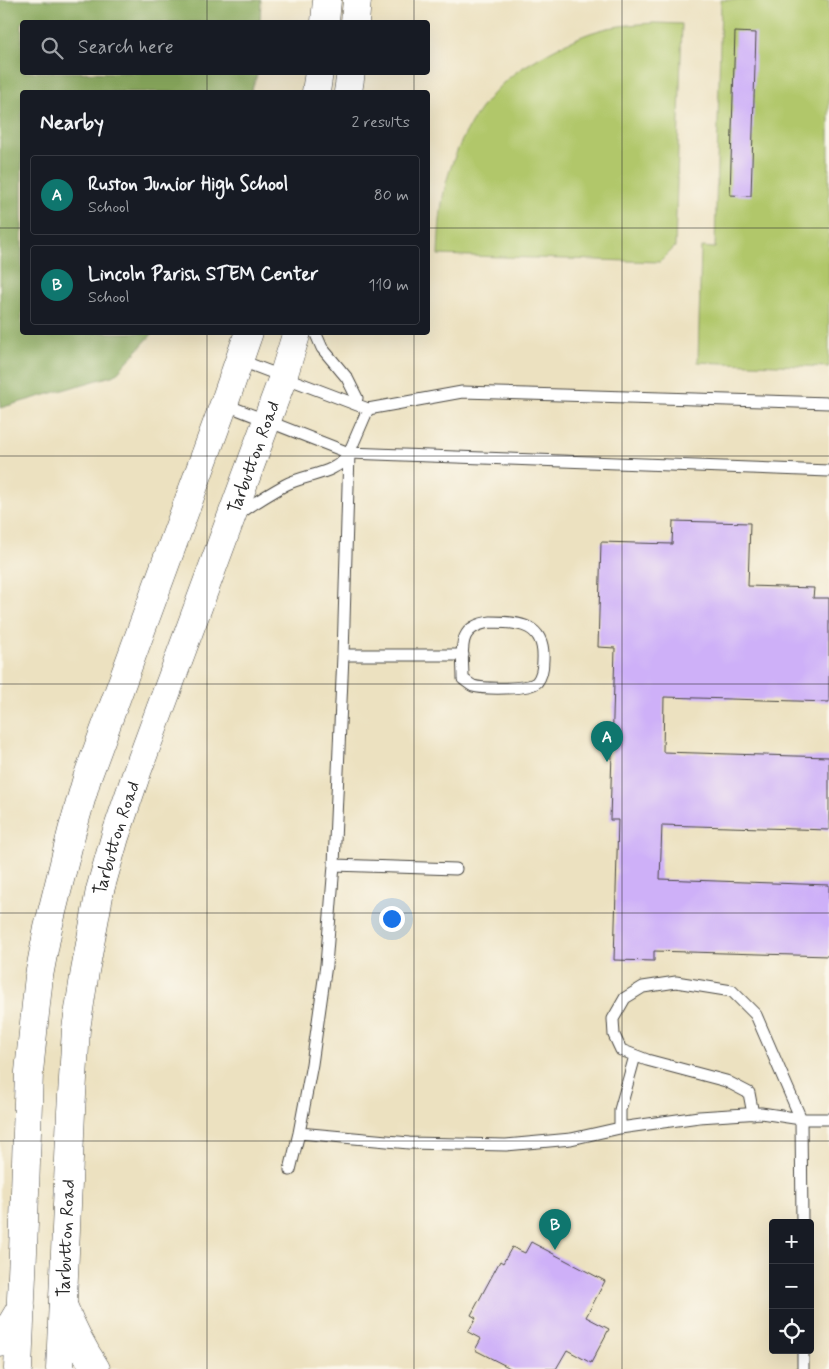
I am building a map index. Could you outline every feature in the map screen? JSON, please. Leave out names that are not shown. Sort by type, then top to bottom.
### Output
[{"type":"main road","points":[[325,20],[327,0]]},
{"type":"main road","points":[[355,20],[356,0]]},
{"type":"main road","points":[[316,90],[319,75]]},
{"type":"main road","points":[[348,90],[351,75]]},
{"type":"main road","points":[[18,1369],[29,1072],[39,976],[48,928],[87,778],[248,335]]},
{"type":"main road","name":"Tarbutton Road","points":[[60,1369],[70,1122],[76,1028],[100,890],[115,837],[137,772],[283,377],[295,335]]},
{"type":"main road","points":[[62,1305],[82,1348],[96,1369]]},
{"type":"main road","points":[[0,1342],[21,1308]]},
{"type":"lane","points":[[316,335],[322,348],[347,378],[357,398],[355,404]]},
{"type":"lane","points":[[239,360],[368,408],[462,392],[829,403]]},
{"type":"lane","points":[[224,404],[349,454],[829,471]]},
{"type":"lane","points":[[231,519],[286,484],[331,470],[345,460],[368,408]]},
{"type":"lane","points":[[290,1170],[312,1064],[326,965],[334,865],[344,655],[349,454]]},
{"type":"lane","points":[[491,622],[518,623],[527,626],[537,634],[542,643],[542,674],[537,682],[528,687],[482,688],[472,685],[464,679],[463,655],[465,635],[473,626],[491,622]]},
{"type":"lane","points":[[344,655],[463,655]]},
{"type":"lane","points":[[334,865],[456,869]]},
{"type":"lane","points":[[752,1114],[749,1093],[726,1081],[647,1060],[621,1050],[614,1036],[613,1019],[625,998],[643,988],[676,982],[732,991],[756,1015],[801,1119],[802,1219]]},
{"type":"lane","points":[[620,1128],[620,1110],[636,1056]]},
{"type":"lane","points":[[299,1133],[410,1143],[506,1145],[571,1139],[620,1128],[698,1117],[761,1113],[801,1119],[829,1119]]},
{"type":"lane","points":[[803,1354],[803,1369]]},
{"type":"green space","points":[[0,0],[261,0],[260,20],[20,20],[20,75],[257,75],[252,90],[20,90],[20,335],[151,335],[115,375],[0,408]]},
{"type":"green space","points":[[721,0],[829,0],[829,367],[698,362],[701,247],[715,248]]},
{"type":"green space","points":[[654,23],[682,24],[675,247],[660,262],[438,255],[442,201],[451,166],[465,134],[484,104],[495,91],[522,68],[574,39],[608,28]]},
{"type":"building","points":[[735,32],[756,33],[751,196],[730,195]]},
{"type":"building","points":[[673,521],[750,523],[748,586],[814,588],[813,598],[829,598],[829,702],[664,697],[663,752],[829,757],[829,830],[662,825],[660,879],[829,885],[829,956],[654,951],[654,961],[614,960],[618,820],[610,820],[615,648],[598,647],[601,542],[672,544]]},
{"type":"building","points":[[531,1242],[605,1281],[586,1317],[609,1329],[591,1363],[567,1350],[556,1369],[512,1369],[475,1350],[481,1339],[468,1332],[476,1318],[471,1315],[500,1261],[503,1263],[512,1247],[525,1253]]},
{"type":"place","name":"Ruston Junior High School","points":[[607,762]]},
{"type":"place","name":"Lincoln Parish STEM Center","points":[[555,1250]]}]
